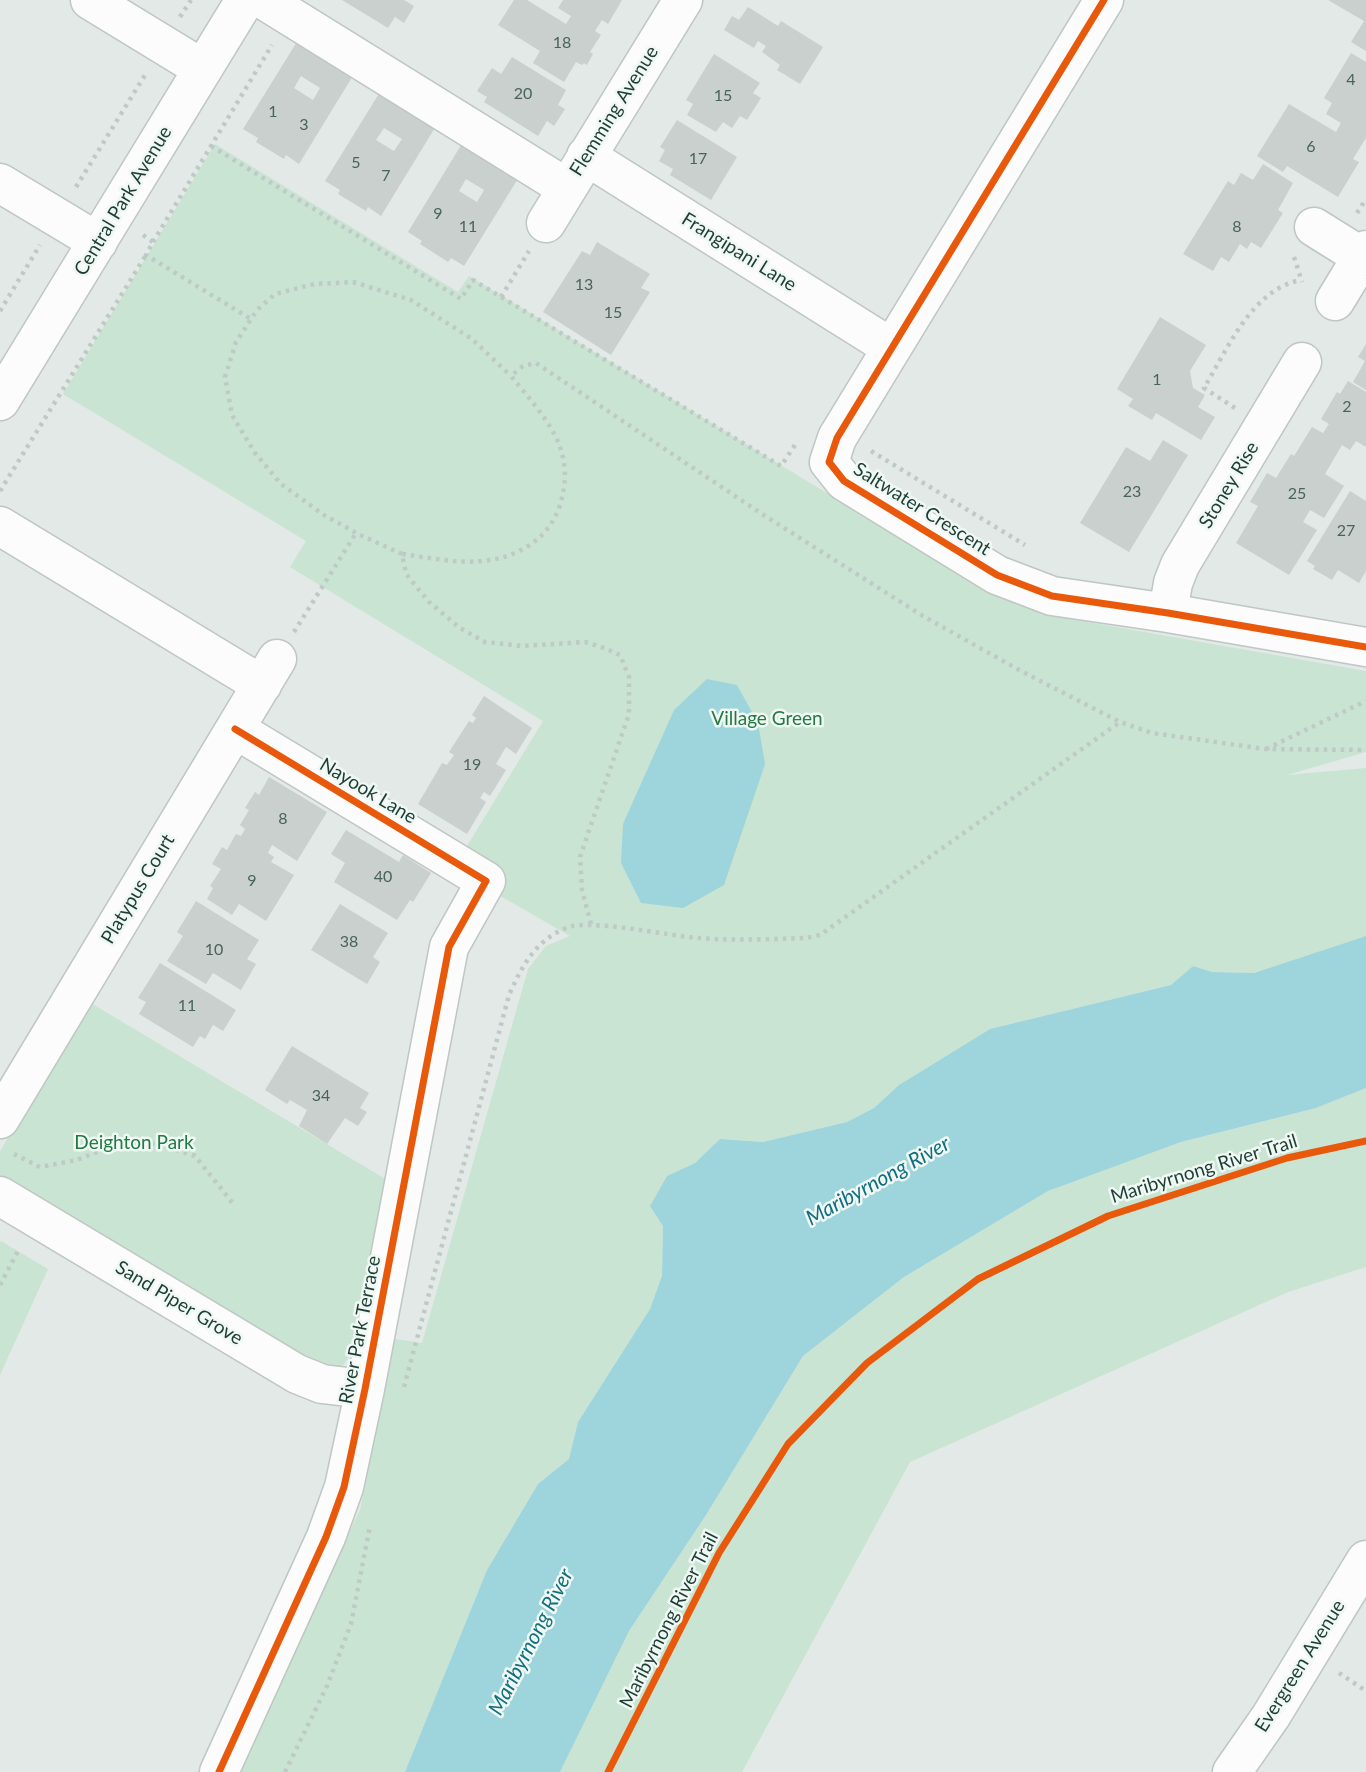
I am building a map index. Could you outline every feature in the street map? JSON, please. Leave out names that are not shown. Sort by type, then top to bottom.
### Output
[{"type":"street","points":[[90,0],[203,69]]},
{"type":"street","name":"Central Park Avenue","points":[[0,401],[245,0]]},
{"type":"street","name":"Flemming Avenue","points":[[546,223],[683,0]]},
{"type":"street","name":"Saltwater Crescent","points":[[1104,0],[837,438],[829,462],[844,481],[997,575],[1052,596],[1366,647]]},
{"type":"street","points":[[277,8],[567,188]]},
{"type":"street","name":"Frangipani Lane","points":[[586,156],[892,348]]},
{"type":"street","points":[[0,183],[57,218],[106,228]]},
{"type":"street","points":[[1314,226],[1364,254],[1335,301]]},
{"type":"street","name":"Stoney Rise","points":[[1168,613],[1173,583],[1180,565],[1302,362]]},
{"type":"street","points":[[0,526],[276,661]]},
{"type":"street","name":"Platypus Court","points":[[0,1119],[276,661]]},
{"type":"street","name":"Nayook Lane","points":[[235,729],[486,881]]},
{"type":"street","name":"River Park Terrace","points":[[219,1772],[326,1537],[344,1487],[449,947],[486,881]]},
{"type":"street","name":"Sand Piper Grove","points":[[0,1196],[297,1374],[322,1384],[365,1389]]},
{"type":"street","name":"Evergreen Avenue","points":[[1233,1772],[1271,1716],[1366,1560]]},
{"type":"path","points":[[0,311],[191,0]]},
{"type":"path","points":[[0,491],[211,146],[277,8]]},
{"type":"path","points":[[211,146],[461,299],[473,280],[781,466],[795,444]]},
{"type":"path","points":[[501,297],[546,223]]},
{"type":"path","points":[[106,228],[153,242]]},
{"type":"path","points":[[146,256],[251,319]]},
{"type":"path","points":[[1237,409],[1204,388],[1245,321],[1269,293],[1286,283],[1301,280]]},
{"type":"path","points":[[353,282],[411,300],[472,339],[512,376],[542,415],[560,446],[567,482],[557,514],[542,537],[512,556],[492,562],[456,562],[402,554],[324,515],[282,484],[255,453],[232,415],[225,377],[236,342],[251,319],[275,294],[314,284],[353,282]]},
{"type":"path","points":[[512,376],[523,366],[536,363],[762,514],[923,616],[1119,722],[1152,733],[1265,749],[1366,750]]},
{"type":"path","points":[[864,447],[1034,551]]},
{"type":"path","points":[[276,661],[356,533]]},
{"type":"path","points":[[402,554],[406,574],[429,602],[460,628],[485,642],[522,646],[585,642],[620,655],[629,677],[629,714],[580,856],[582,890],[591,925]]},
{"type":"path","points":[[1265,749],[1366,701]]},
{"type":"path","points":[[433,1278],[509,995],[521,968],[539,942],[568,926],[591,925],[692,938],[806,939],[820,935],[1119,722]]},
{"type":"path","points":[[14,1154],[40,1167],[76,1160],[124,1141],[158,1144],[195,1156],[234,1206]]},
{"type":"path","points":[[0,1285],[21,1244]]},
{"type":"path","points":[[285,1772],[327,1686],[351,1624],[371,1520]]},
{"type":"green space","name":"Village Green","points":[[215,144],[458,292],[469,276],[990,592],[1042,614],[1366,671],[1366,752],[1287,775],[1366,768],[1366,936],[1254,973],[1212,972],[1193,966],[1171,985],[990,1029],[899,1085],[874,1108],[847,1122],[763,1142],[720,1139],[695,1163],[667,1176],[650,1206],[663,1225],[662,1276],[650,1309],[578,1422],[569,1459],[538,1484],[487,1570],[405,1772],[237,1772],[360,1510],[395,1339],[422,1343],[528,969],[546,946],[570,936],[497,894],[507,877],[464,851],[543,721],[290,567],[306,541],[63,394]]},
{"type":"green space","name":"Deighton Park","points":[[89,1002],[387,1180],[358,1343],[342,1367],[311,1361],[0,1179],[0,1151]]},
{"type":"green space","points":[[1366,1088],[1366,1267],[1288,1292],[910,1462],[742,1772],[560,1772],[629,1631],[706,1515],[803,1356],[904,1277],[1048,1191],[1181,1142],[1316,1108]]},
{"type":"green space","points":[[1,1241],[48,1269],[0,1375],[0,1243]]},
{"type":"water","points":[[707,679],[737,685],[758,723],[765,764],[724,885],[683,908],[641,903],[621,863],[623,824],[674,710]]},
{"type":"water","name":"Maribyrnong River","points":[[1366,936],[1366,1088],[1316,1108],[1181,1142],[1048,1191],[904,1277],[803,1356],[706,1515],[629,1631],[560,1772],[405,1772],[487,1570],[538,1484],[569,1459],[578,1422],[650,1309],[662,1276],[663,1226],[650,1206],[667,1176],[695,1163],[720,1139],[763,1142],[847,1122],[874,1108],[899,1085],[990,1029],[1171,985],[1193,966],[1212,972],[1254,973]]},
{"type":"building","points":[[342,0],[404,0],[414,6],[404,23],[395,17],[388,28]]},
{"type":"building","points":[[514,0],[527,0],[566,24],[571,16],[558,8],[563,0],[622,0],[608,24],[602,20],[595,31],[601,35],[590,52],[593,54],[587,65],[576,62],[564,82],[533,63],[540,51],[498,25]]},
{"type":"building","points":[[1328,0],[1366,0],[1366,51],[1351,42],[1364,21]]},
{"type":"building","points":[[748,7],[778,26],[781,21],[823,47],[800,84],[777,70],[780,65],[762,52],[766,46],[758,41],[754,48],[724,30],[732,16],[739,20]]},
{"type":"building","points":[[298,40],[354,74],[299,164],[286,155],[284,159],[256,142],[258,138],[243,129]],"holes":[[[301,76],[320,88],[313,100],[294,88]]]},
{"type":"building","points":[[1351,53],[1366,62],[1366,138],[1353,159],[1359,162],[1338,197],[1287,166],[1283,172],[1257,156],[1289,104],[1336,132],[1341,123],[1326,114],[1332,103],[1324,98]]},
{"type":"building","points":[[714,54],[760,83],[753,93],[761,98],[747,120],[740,116],[732,128],[723,122],[716,132],[687,115],[693,104],[686,100]]},
{"type":"building","points":[[512,57],[566,90],[558,105],[565,109],[554,126],[547,121],[538,136],[484,102],[487,97],[477,91],[492,68],[501,74]]},
{"type":"building","points":[[380,92],[436,126],[381,216],[368,207],[366,211],[338,194],[340,190],[325,181]],"holes":[[[384,128],[402,139],[394,151],[376,140]]]},
{"type":"building","points":[[677,120],[737,157],[711,200],[670,175],[673,169],[659,161],[665,150],[660,147]]},
{"type":"building","points":[[463,142],[519,177],[464,266],[451,258],[448,262],[420,244],[422,241],[408,232]],"holes":[[[466,179],[484,190],[477,202],[459,191]]]},
{"type":"building","points":[[1263,164],[1293,183],[1278,210],[1283,213],[1261,248],[1251,242],[1247,249],[1240,244],[1229,262],[1221,257],[1213,271],[1183,254],[1228,181],[1234,185],[1241,173],[1253,180]]},
{"type":"building","points":[[597,242],[650,274],[641,288],[650,292],[611,355],[543,312],[582,251],[590,255]]},
{"type":"building","points":[[1160,317],[1206,345],[1190,371],[1193,388],[1205,395],[1198,407],[1215,417],[1201,440],[1156,413],[1152,420],[1128,406],[1133,399],[1117,389]]},
{"type":"building","points":[[1366,344],[1366,390],[1353,382],[1365,361],[1358,357]]},
{"type":"building","points":[[1348,381],[1366,392],[1366,447],[1356,441],[1350,450],[1342,445],[1325,474],[1344,486],[1324,518],[1310,510],[1303,522],[1317,530],[1289,575],[1236,543],[1258,506],[1250,502],[1267,473],[1276,478],[1312,427],[1323,433],[1329,424],[1321,419],[1337,392],[1340,394]]},
{"type":"building","points":[[1163,440],[1188,455],[1129,552],[1080,523],[1126,447],[1150,461]]},
{"type":"building","points":[[1350,491],[1366,501],[1366,571],[1359,583],[1338,570],[1332,580],[1313,569],[1315,566],[1307,561]]},
{"type":"building","points":[[484,696],[532,728],[516,754],[506,747],[496,764],[506,770],[490,796],[484,792],[480,798],[486,802],[467,834],[418,804],[442,763],[447,765],[454,755],[449,752],[469,721],[473,723],[476,718],[472,715]]},
{"type":"building","points":[[269,777],[327,812],[297,861],[272,845],[268,853],[274,857],[271,862],[294,875],[266,921],[239,904],[232,915],[207,899],[213,888],[210,886],[221,869],[212,864],[222,847],[227,850],[236,834],[241,836],[245,829],[240,825],[249,810],[245,808],[255,792],[259,795]]},
{"type":"building","points":[[346,830],[399,862],[403,855],[431,873],[413,902],[410,900],[397,920],[334,882],[345,863],[331,854]]},
{"type":"building","points":[[196,901],[259,940],[247,959],[256,964],[241,990],[213,973],[206,984],[167,961],[183,936],[177,932]]},
{"type":"building","points":[[340,904],[388,933],[373,957],[380,962],[367,984],[311,950]]},
{"type":"building","points":[[160,963],[236,1010],[223,1031],[213,1025],[205,1039],[200,1036],[193,1047],[139,1014],[146,1002],[138,998]]},
{"type":"building","points":[[292,1046],[369,1093],[360,1108],[367,1112],[358,1126],[345,1118],[327,1144],[299,1126],[307,1110],[290,1100],[287,1104],[265,1090]]},
{"type":"cycle path","points":[[1104,0],[837,438],[829,462],[844,481],[997,575],[1052,596],[1366,647]]},
{"type":"cycle path","points":[[219,1772],[326,1537],[344,1487],[449,947],[486,881],[235,729]]},
{"type":"cycle path","name":"Maribyrnong River Trail","points":[[608,1772],[719,1553],[788,1444],[867,1363],[978,1279],[1108,1216],[1287,1158],[1366,1141]]}]
